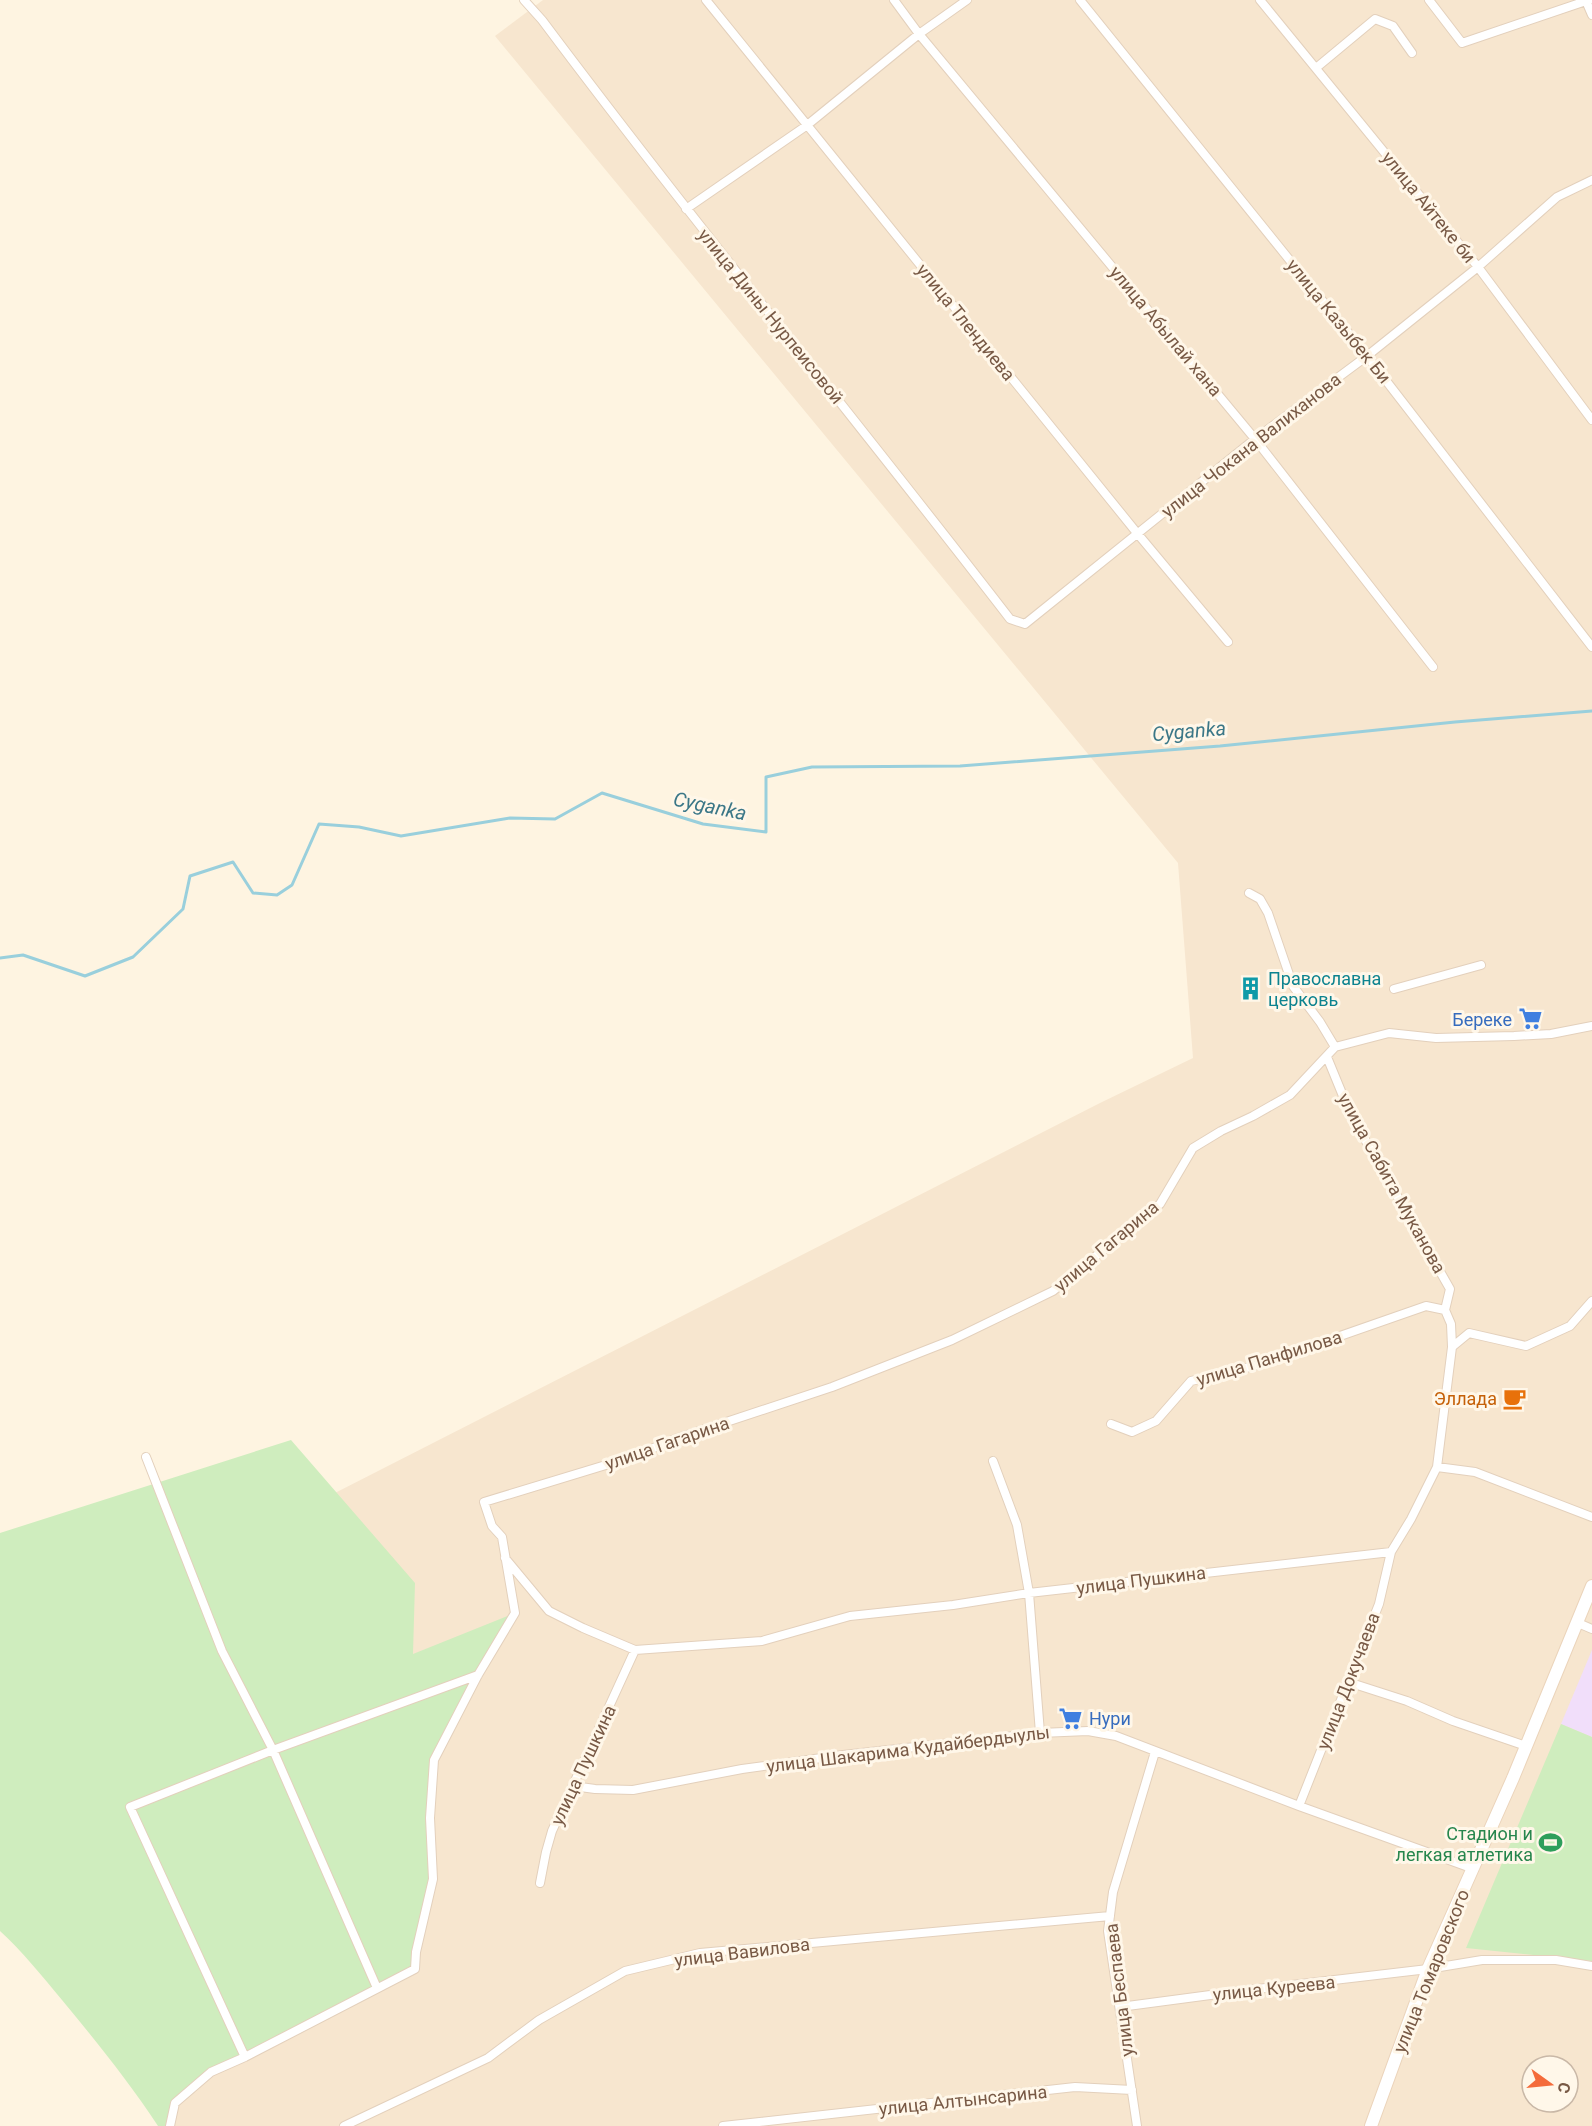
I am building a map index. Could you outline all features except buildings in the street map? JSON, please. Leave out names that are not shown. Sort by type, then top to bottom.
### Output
[{"type":"street","name":"улица Дины Нурпеисовой","points":[[524,0],[542,20],[686,209],[883,454],[1010,619],[1025,624]]},
{"type":"street","name":"улица Тлендиева","points":[[706,0],[1137,533],[1228,642]]},
{"type":"street","name":"улица Абылай хана","points":[[894,0],[919,34],[1255,439],[1433,667]]},
{"type":"street","points":[[686,209],[807,126],[919,34],[967,0]]},
{"type":"street","name":"улица Казыбек Би","points":[[1080,0],[1367,356],[1592,647]]},
{"type":"street","name":"улица Айтеке би","points":[[1260,0],[1478,267],[1592,420]]},
{"type":"street","points":[[1429,0],[1462,43],[1588,0],[1592,15]]},
{"type":"street","points":[[1316,68],[1375,19],[1393,26],[1412,53]]},
{"type":"street","name":"улица Чокана Валиханова","points":[[1025,624],[1255,439],[1367,356],[1478,267],[1557,197],[1592,180]]},
{"type":"street","points":[[1249,893],[1260,899],[1268,913],[1293,986],[1320,1022],[1335,1047],[1389,1033],[1436,1038],[1514,1036],[1551,1034],[1592,1026]]},
{"type":"street","points":[[1394,989],[1481,965]]},
{"type":"street","name":"улица Гагарина","points":[[505,1557],[502,1537],[492,1526],[484,1503],[632,1456],[675,1438],[832,1387],[952,1340],[1053,1291],[1160,1204],[1193,1148],[1290,1095],[1335,1047]]},
{"type":"street","name":"улица Сабита Муканова","points":[[1327,1057],[1350,1113],[1450,1289],[1445,1310]]},
{"type":"street","points":[[1451,1324],[1469,1333],[1526,1346],[1570,1326],[1592,1301]]},
{"type":"street","name":"улица Панфилова","points":[[1111,1424],[1132,1432],[1156,1421],[1191,1381],[1254,1366],[1426,1306],[1445,1310]]},
{"type":"street","points":[[1391,1552],[1411,1519],[1437,1467],[1452,1347],[1451,1324],[1445,1310]]},
{"type":"street","points":[[1452,1347],[1469,1333]]},
{"type":"street","points":[[146,1457],[222,1651],[273,1750],[377,1988]]},
{"type":"street","points":[[993,1461],[1017,1525],[1029,1593],[1040,1733]]},
{"type":"street","points":[[1437,1467],[1475,1472],[1592,1517]]},
{"type":"street","name":"улица Пушкина","points":[[505,1557],[549,1611],[635,1650],[762,1641],[850,1616],[953,1605],[1029,1593],[1391,1552]]},
{"type":"street","name":"улица Докучаева","points":[[1299,1806],[1378,1604],[1391,1552]]},
{"type":"street","points":[[170,2126],[175,2103],[211,2072],[415,1969],[416,1952],[433,1879],[430,1818],[434,1760],[478,1676],[515,1613],[505,1557]]},
{"type":"street","name":"улица Томаровского","points":[[1371,2126],[1428,1970],[1474,1869],[1592,1586]]},
{"type":"street","points":[[1578,1623],[1592,1629]]},
{"type":"street","name":"улица Пушкина","points":[[540,1883],[552,1832],[635,1650]]},
{"type":"street","points":[[245,2056],[130,1807],[273,1750],[478,1676]]},
{"type":"street","points":[[1348,1682],[1407,1701],[1526,1746]]},
{"type":"street","name":"улица Шакарима Кудайбердыулы","points":[[573,1786],[595,1790],[633,1790],[742,1768],[1040,1733],[1088,1731],[1116,1736],[1299,1806],[1474,1869]]},
{"type":"street","name":"улица Беспаева","points":[[1137,2126],[1108,1931],[1113,1892],[1155,1752]]},
{"type":"street","name":"улица Вавилова","points":[[344,2126],[488,2058],[539,2020],[625,1971],[700,1953],[1110,1916]]},
{"type":"street","name":"улица Куреева","points":[[1120,2007],[1428,1970],[1482,1960],[1556,1960],[1592,1966]]},
{"type":"street","name":"улица Алтынсарина","points":[[723,2126],[1075,2087],[1132,2090]]},
{"type":"shaded area","points":[[543,0],[1592,0],[1592,2126],[167,2126],[127,1599],[1100,1103],[1193,1058],[1178,863],[495,36]]},
{"type":"shaded area","points":[[1592,1650],[1592,1737],[1561,1724]]},
{"type":"green space","points":[[291,1440],[415,1583],[413,1654],[515,1613],[434,1760],[433,1879],[415,1969],[211,2072],[175,2103],[170,2126],[158,2126],[87,2031],[32,1964],[0,1931],[0,1533]]},
{"type":"green space","name":"Стадион и легкая атлетика","points":[[1561,1724],[1592,1737],[1592,1961],[1466,1948]]},
{"type":"waterway","name":"Cyganka","points":[[0,958],[23,955],[85,976],[133,957],[183,909],[190,876],[233,862],[253,893],[277,895],[292,885],[319,824],[359,827],[401,836],[510,818],[555,819],[602,793],[703,824],[766,832],[766,777],[812,767],[960,766],[1220,746],[1455,722],[1592,711]]},
{"type":"place","name":"Православна церковь","points":[[1250,988]]},
{"type":"place","name":"Береке","points":[[1530,1019]]},
{"type":"place","name":"Эллада","points":[[1515,1398]]},
{"type":"place","name":"Нури","points":[[1071,1718]]},
{"type":"place","name":"Стадион и легкая атлетика","points":[[1551,1843]]}]
